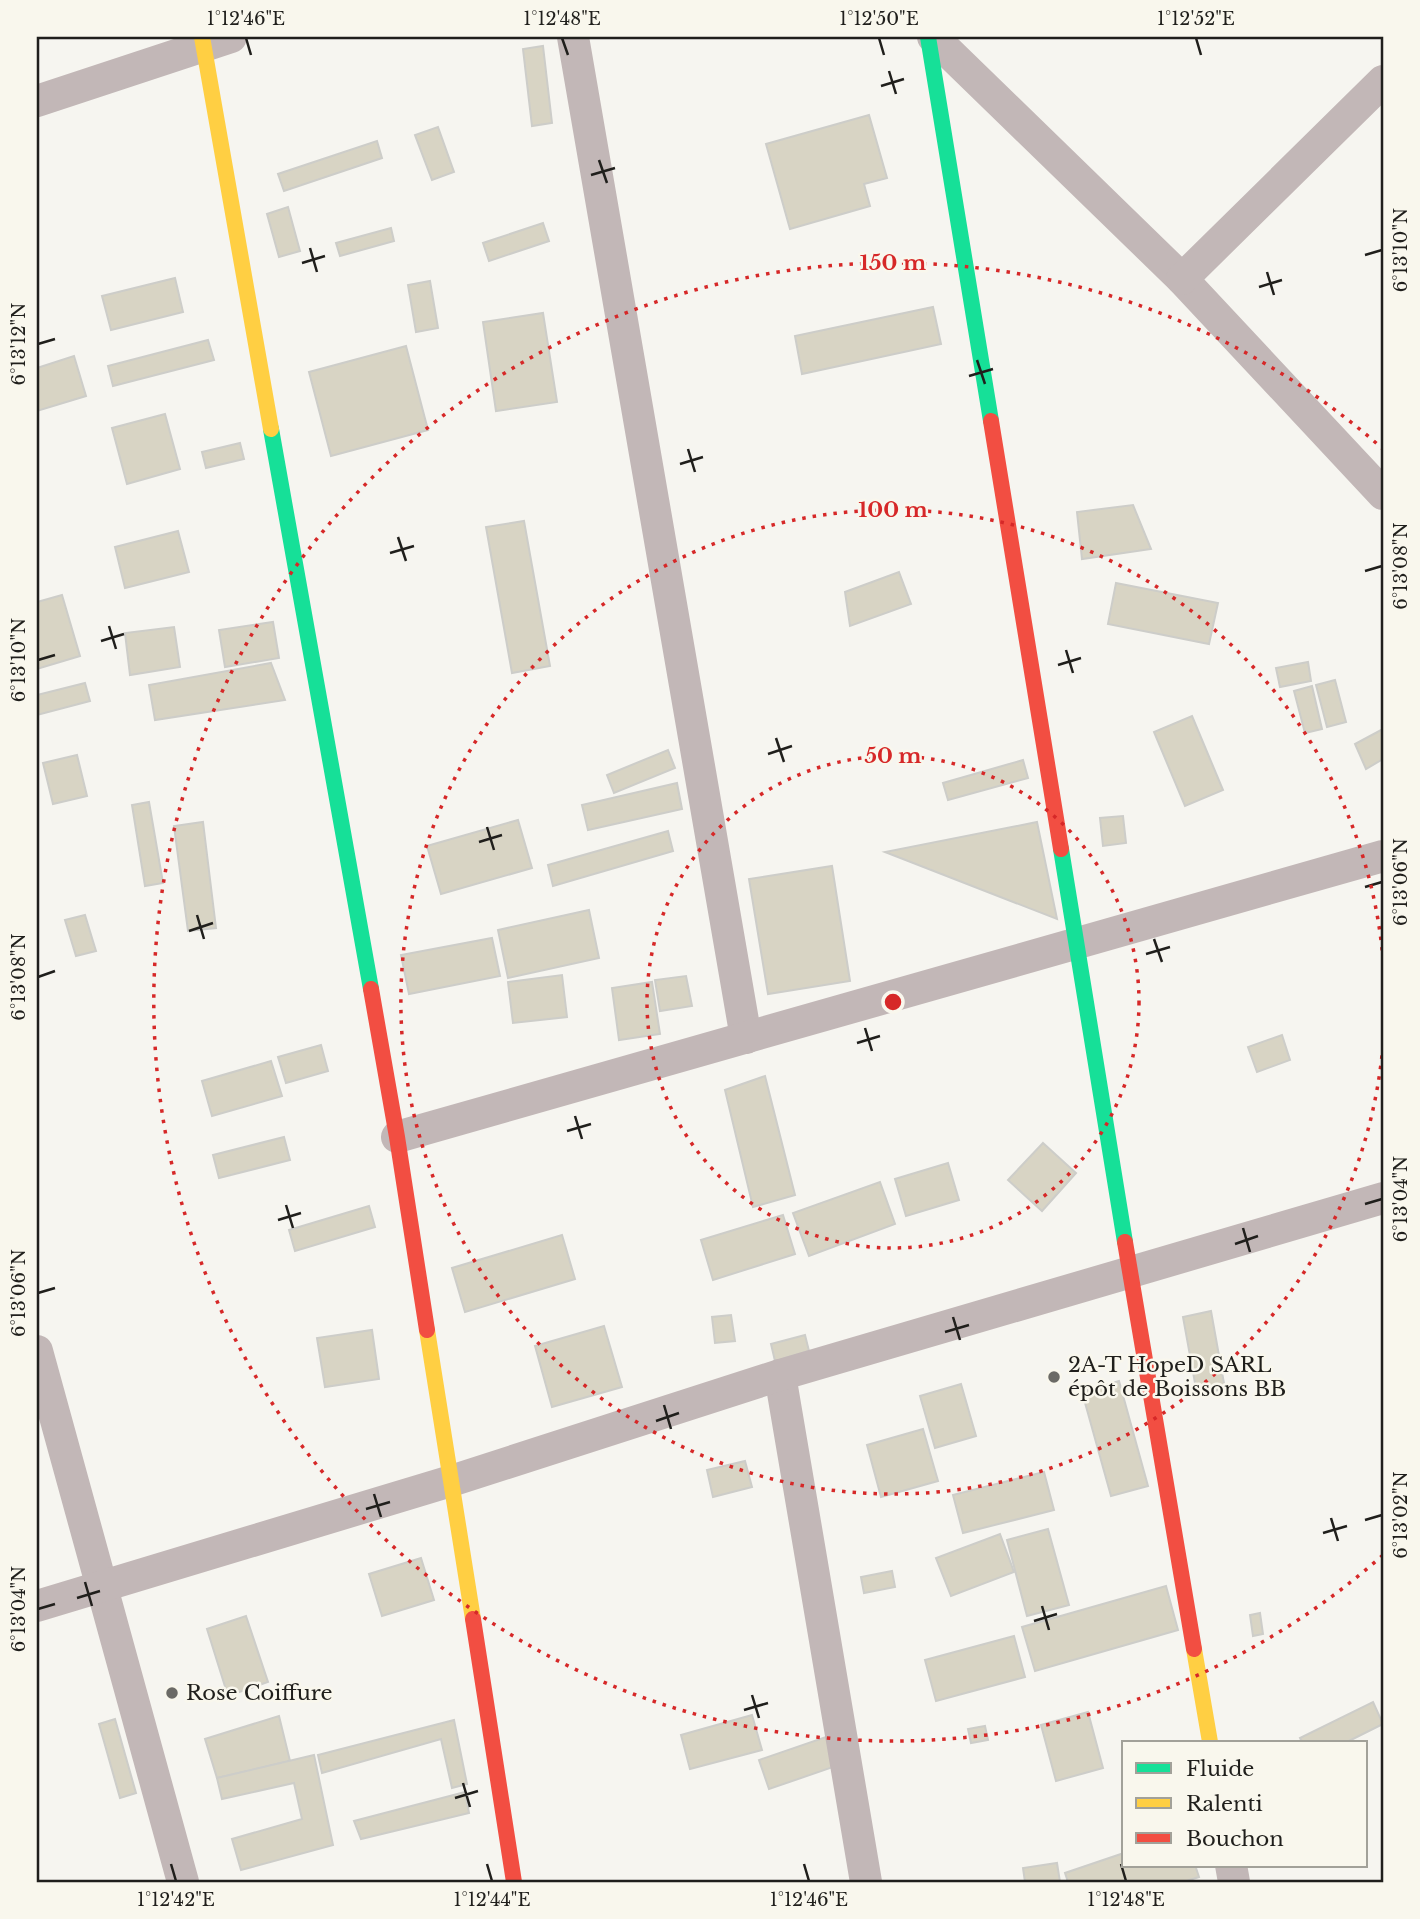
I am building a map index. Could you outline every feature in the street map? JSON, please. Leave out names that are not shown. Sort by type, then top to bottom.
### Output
[{"type":"street","points":[[573,37],[747,1038]]},
{"type":"street","points":[[928,37],[1130,1274],[1210,1741]]},
{"type":"street","points":[[933,37],[1182,279],[1383,494]]},
{"type":"street","points":[[37,101],[212,40],[397,1137],[514,1882]]},
{"type":"street","points":[[1182,279],[1383,81]]},
{"type":"street","points":[[397,1137],[1383,856]]},
{"type":"street","points":[[37,1606],[451,1481],[780,1375],[1383,1198]]},
{"type":"street","points":[[37,1351],[183,1882]]},
{"type":"street","points":[[780,1375],[866,1882]]},
{"type":"building","points":[[543,46],[552,123],[532,126],[523,49]]},
{"type":"building","points":[[869,115],[887,178],[864,184],[870,206],[790,229],[766,144]]},
{"type":"building","points":[[438,127],[454,172],[432,180],[415,135]]},
{"type":"building","points":[[377,141],[382,158],[284,191],[278,174]]},
{"type":"building","points":[[288,207],[300,251],[279,257],[267,214]]},
{"type":"building","points":[[543,223],[549,241],[489,261],[483,243]]},
{"type":"building","points":[[391,228],[394,241],[340,256],[336,243]]},
{"type":"building","points":[[175,278],[183,312],[111,330],[102,296]]},
{"type":"building","points":[[430,281],[438,328],[416,332],[408,285]]},
{"type":"building","points":[[933,307],[941,344],[802,374],[795,336]]},
{"type":"building","points":[[543,313],[557,402],[496,411],[483,322]]},
{"type":"building","points":[[208,340],[214,360],[113,386],[108,366]]},
{"type":"building","points":[[406,346],[428,430],[331,456],[309,372]]},
{"type":"building","points":[[74,356],[86,396],[37,411],[37,368]]},
{"type":"building","points":[[165,414],[180,469],[127,484],[112,428]]},
{"type":"building","points":[[240,443],[244,459],[206,468],[202,452]]},
{"type":"building","points":[[1133,505],[1151,549],[1082,559],[1077,512]]},
{"type":"building","points":[[524,521],[550,666],[512,673],[486,527]]},
{"type":"building","points":[[178,531],[189,572],[125,588],[115,547]]},
{"type":"building","points":[[899,572],[911,604],[850,626],[845,592]]},
{"type":"building","points":[[1116,583],[1218,603],[1209,644],[1108,624]]},
{"type":"building","points":[[62,595],[80,656],[37,669],[37,602]]},
{"type":"building","points":[[273,622],[279,658],[225,667],[219,630]]},
{"type":"building","points":[[174,627],[180,667],[130,675],[125,633]]},
{"type":"building","points":[[1308,662],[1311,681],[1280,687],[1276,668]]},
{"type":"building","points":[[271,663],[285,700],[155,720],[149,685]]},
{"type":"building","points":[[1335,680],[1346,722],[1327,727],[1316,685]]},
{"type":"building","points":[[85,683],[90,701],[37,715],[37,695]]},
{"type":"building","points":[[1312,686],[1322,729],[1305,733],[1294,691]]},
{"type":"building","points":[[1192,716],[1223,790],[1185,806],[1154,732]]},
{"type":"building","points":[[1383,729],[1383,759],[1366,769],[1355,744]]},
{"type":"building","points":[[668,750],[675,768],[614,793],[607,775]]},
{"type":"building","points":[[77,755],[87,796],[53,804],[43,763]]},
{"type":"building","points":[[1023,760],[1028,778],[948,800],[943,783]]},
{"type":"building","points":[[677,783],[682,809],[588,830],[582,805]]},
{"type":"building","points":[[149,802],[163,883],[145,886],[132,805]]},
{"type":"building","points":[[1123,816],[1126,843],[1103,846],[1100,818]]},
{"type":"building","points":[[518,820],[532,868],[441,894],[427,846]]},
{"type":"building","points":[[203,822],[216,928],[188,931],[174,826]]},
{"type":"building","points":[[1037,822],[1057,919],[885,852]]},
{"type":"building","points":[[668,831],[673,851],[553,886],[548,865]]},
{"type":"building","points":[[832,866],[850,981],[768,994],[749,879]]},
{"type":"building","points":[[589,910],[599,958],[508,978],[498,930]]},
{"type":"building","points":[[85,915],[96,951],[76,956],[65,920]]},
{"type":"building","points":[[492,938],[500,976],[409,994],[401,955]]},
{"type":"building","points":[[562,975],[567,1017],[513,1023],[508,982]]},
{"type":"building","points":[[686,976],[692,1006],[660,1011],[655,980]]},
{"type":"building","points":[[652,982],[660,1034],[619,1040],[612,988]]},
{"type":"building","points":[[1282,1035],[1290,1060],[1257,1072],[1248,1047]]},
{"type":"building","points":[[321,1045],[328,1071],[286,1083],[278,1057]]},
{"type":"building","points":[[271,1061],[282,1096],[212,1116],[202,1081]]},
{"type":"building","points":[[765,1076],[795,1195],[753,1207],[725,1090]]},
{"type":"building","points":[[284,1137],[290,1160],[219,1178],[213,1155]]},
{"type":"building","points":[[1043,1143],[1076,1173],[1042,1211],[1008,1180]]},
{"type":"building","points":[[948,1163],[959,1200],[906,1216],[895,1179]]},
{"type":"building","points":[[880,1182],[895,1224],[809,1256],[793,1213]]},
{"type":"building","points":[[369,1206],[375,1227],[295,1251],[289,1230]]},
{"type":"building","points":[[783,1215],[795,1254],[713,1280],[701,1240]]},
{"type":"building","points":[[562,1235],[575,1279],[465,1312],[452,1268]]},
{"type":"building","points":[[1211,1311],[1225,1389],[1197,1394],[1183,1317]]},
{"type":"building","points":[[731,1315],[735,1341],[715,1343],[712,1317]]},
{"type":"building","points":[[604,1326],[622,1387],[552,1407],[535,1346]]},
{"type":"building","points":[[372,1330],[379,1379],[325,1387],[317,1338]]},
{"type":"building","points":[[805,1335],[809,1351],[775,1361],[771,1344]]},
{"type":"building","points":[[1119,1381],[1148,1486],[1111,1496],[1082,1392]]},
{"type":"building","points":[[961,1384],[976,1436],[935,1448],[920,1396]]},
{"type":"building","points":[[923,1429],[938,1481],[881,1497],[867,1445]]},
{"type":"building","points":[[745,1461],[752,1487],[713,1497],[707,1470]]},
{"type":"building","points":[[1044,1472],[1054,1510],[963,1533],[953,1495]]},
{"type":"building","points":[[1048,1529],[1069,1605],[1027,1616],[1007,1540]]},
{"type":"building","points":[[1000,1534],[1014,1572],[951,1596],[936,1558]]},
{"type":"building","points":[[421,1558],[434,1600],[382,1616],[369,1574]]},
{"type":"building","points":[[892,1571],[895,1587],[864,1593],[861,1577]]},
{"type":"building","points":[[1166,1586],[1178,1630],[1035,1671],[1022,1627]]},
{"type":"building","points":[[1260,1613],[1263,1634],[1253,1636],[1250,1615]]},
{"type":"building","points":[[246,1616],[268,1682],[228,1696],[207,1629]]},
{"type":"building","points":[[1014,1636],[1025,1677],[936,1701],[925,1660]]},
{"type":"building","points":[[1373,1702],[1383,1724],[1349,1741],[1302,1741],[1300,1738]]},
{"type":"building","points":[[1088,1712],[1103,1768],[1056,1781],[1041,1725]]},
{"type":"building","points":[[752,1715],[762,1750],[690,1769],[681,1735]]},
{"type":"building","points":[[279,1716],[290,1761],[217,1778],[205,1739]]},
{"type":"building","points":[[115,1719],[136,1793],[120,1798],[99,1724]]},
{"type":"building","points":[[454,1720],[467,1784],[452,1788],[441,1739],[322,1773],[318,1755]]},
{"type":"building","points":[[985,1726],[988,1740],[971,1743],[968,1729]]},
{"type":"building","points":[[826,1737],[836,1766],[769,1789],[759,1760]]},
{"type":"building","points":[[314,1755],[333,1845],[241,1870],[232,1839],[302,1819],[294,1783],[222,1799],[217,1778]]},
{"type":"building","points":[[465,1792],[469,1813],[361,1839],[354,1821]]},
{"type":"building","points":[[1122,1854],[1122,1867],[1196,1867],[1199,1877],[1183,1882],[1068,1882],[1065,1873]]},
{"type":"building","points":[[1057,1863],[1060,1882],[1025,1882],[1023,1868]]},
{"type":"traffic: fast","points":[[928,37],[991,421]]},
{"type":"traffic: fast","points":[[271,429],[371,989]]},
{"type":"traffic: fast","points":[[1061,849],[1125,1242]]},
{"type":"traffic: slow","points":[[202,37],[271,429]]},
{"type":"traffic: slow","points":[[427,1330],[473,1619]]},
{"type":"traffic: slow","points":[[1194,1649],[1210,1741]]},
{"type":"traffic: jam","points":[[991,421],[1061,849]]},
{"type":"traffic: jam","points":[[371,989],[427,1330]]},
{"type":"traffic: jam","points":[[1125,1242],[1194,1649]]},
{"type":"traffic: jam","points":[[473,1619],[514,1882]]},
{"type":"place","name":"2A-T HopeD SARL épôt de Boissons BB","points":[[1054,1377]]},
{"type":"place","name":"Rose Coiffure","points":[[172,1693]]}]
